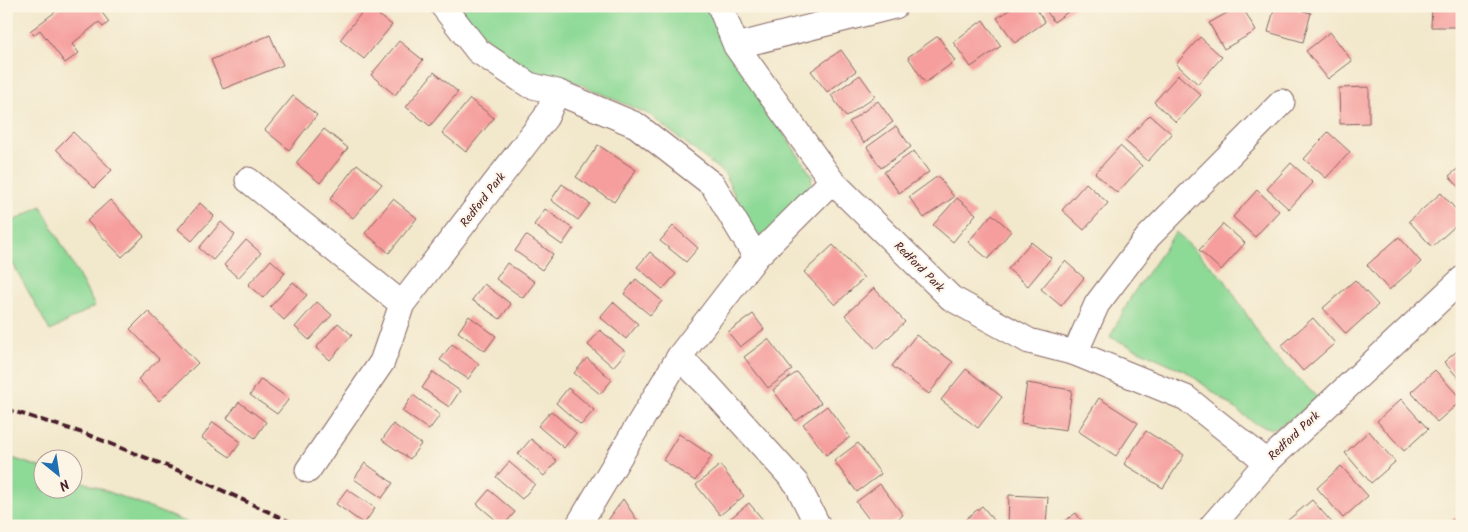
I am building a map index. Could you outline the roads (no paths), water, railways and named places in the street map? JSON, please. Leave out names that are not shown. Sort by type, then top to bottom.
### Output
[{"type":"street","points":[[443,6],[478,51],[529,86],[557,92],[636,126],[713,185],[756,257]]},
{"type":"street","name":"Redford Park","points":[[720,6],[736,46],[832,181],[950,298],[1029,340],[1076,353],[1186,398],[1267,462],[1462,279]]},
{"type":"street","points":[[736,46],[895,6]]},
{"type":"street","name":"Redford Park","points":[[308,470],[382,362],[402,304],[546,117],[557,92]]},
{"type":"street","points":[[1076,353],[1097,304],[1148,237],[1282,102]]},
{"type":"street","points":[[248,180],[402,304]]},
{"type":"street","points":[[578,526],[679,357],[756,257],[832,181]]},
{"type":"street","points":[[679,357],[708,385],[797,484],[818,526]]},
{"type":"street","points":[[1212,526],[1267,462]]},
{"type":"railway","points":[[6,409],[86,434],[187,474],[299,526]]}]
